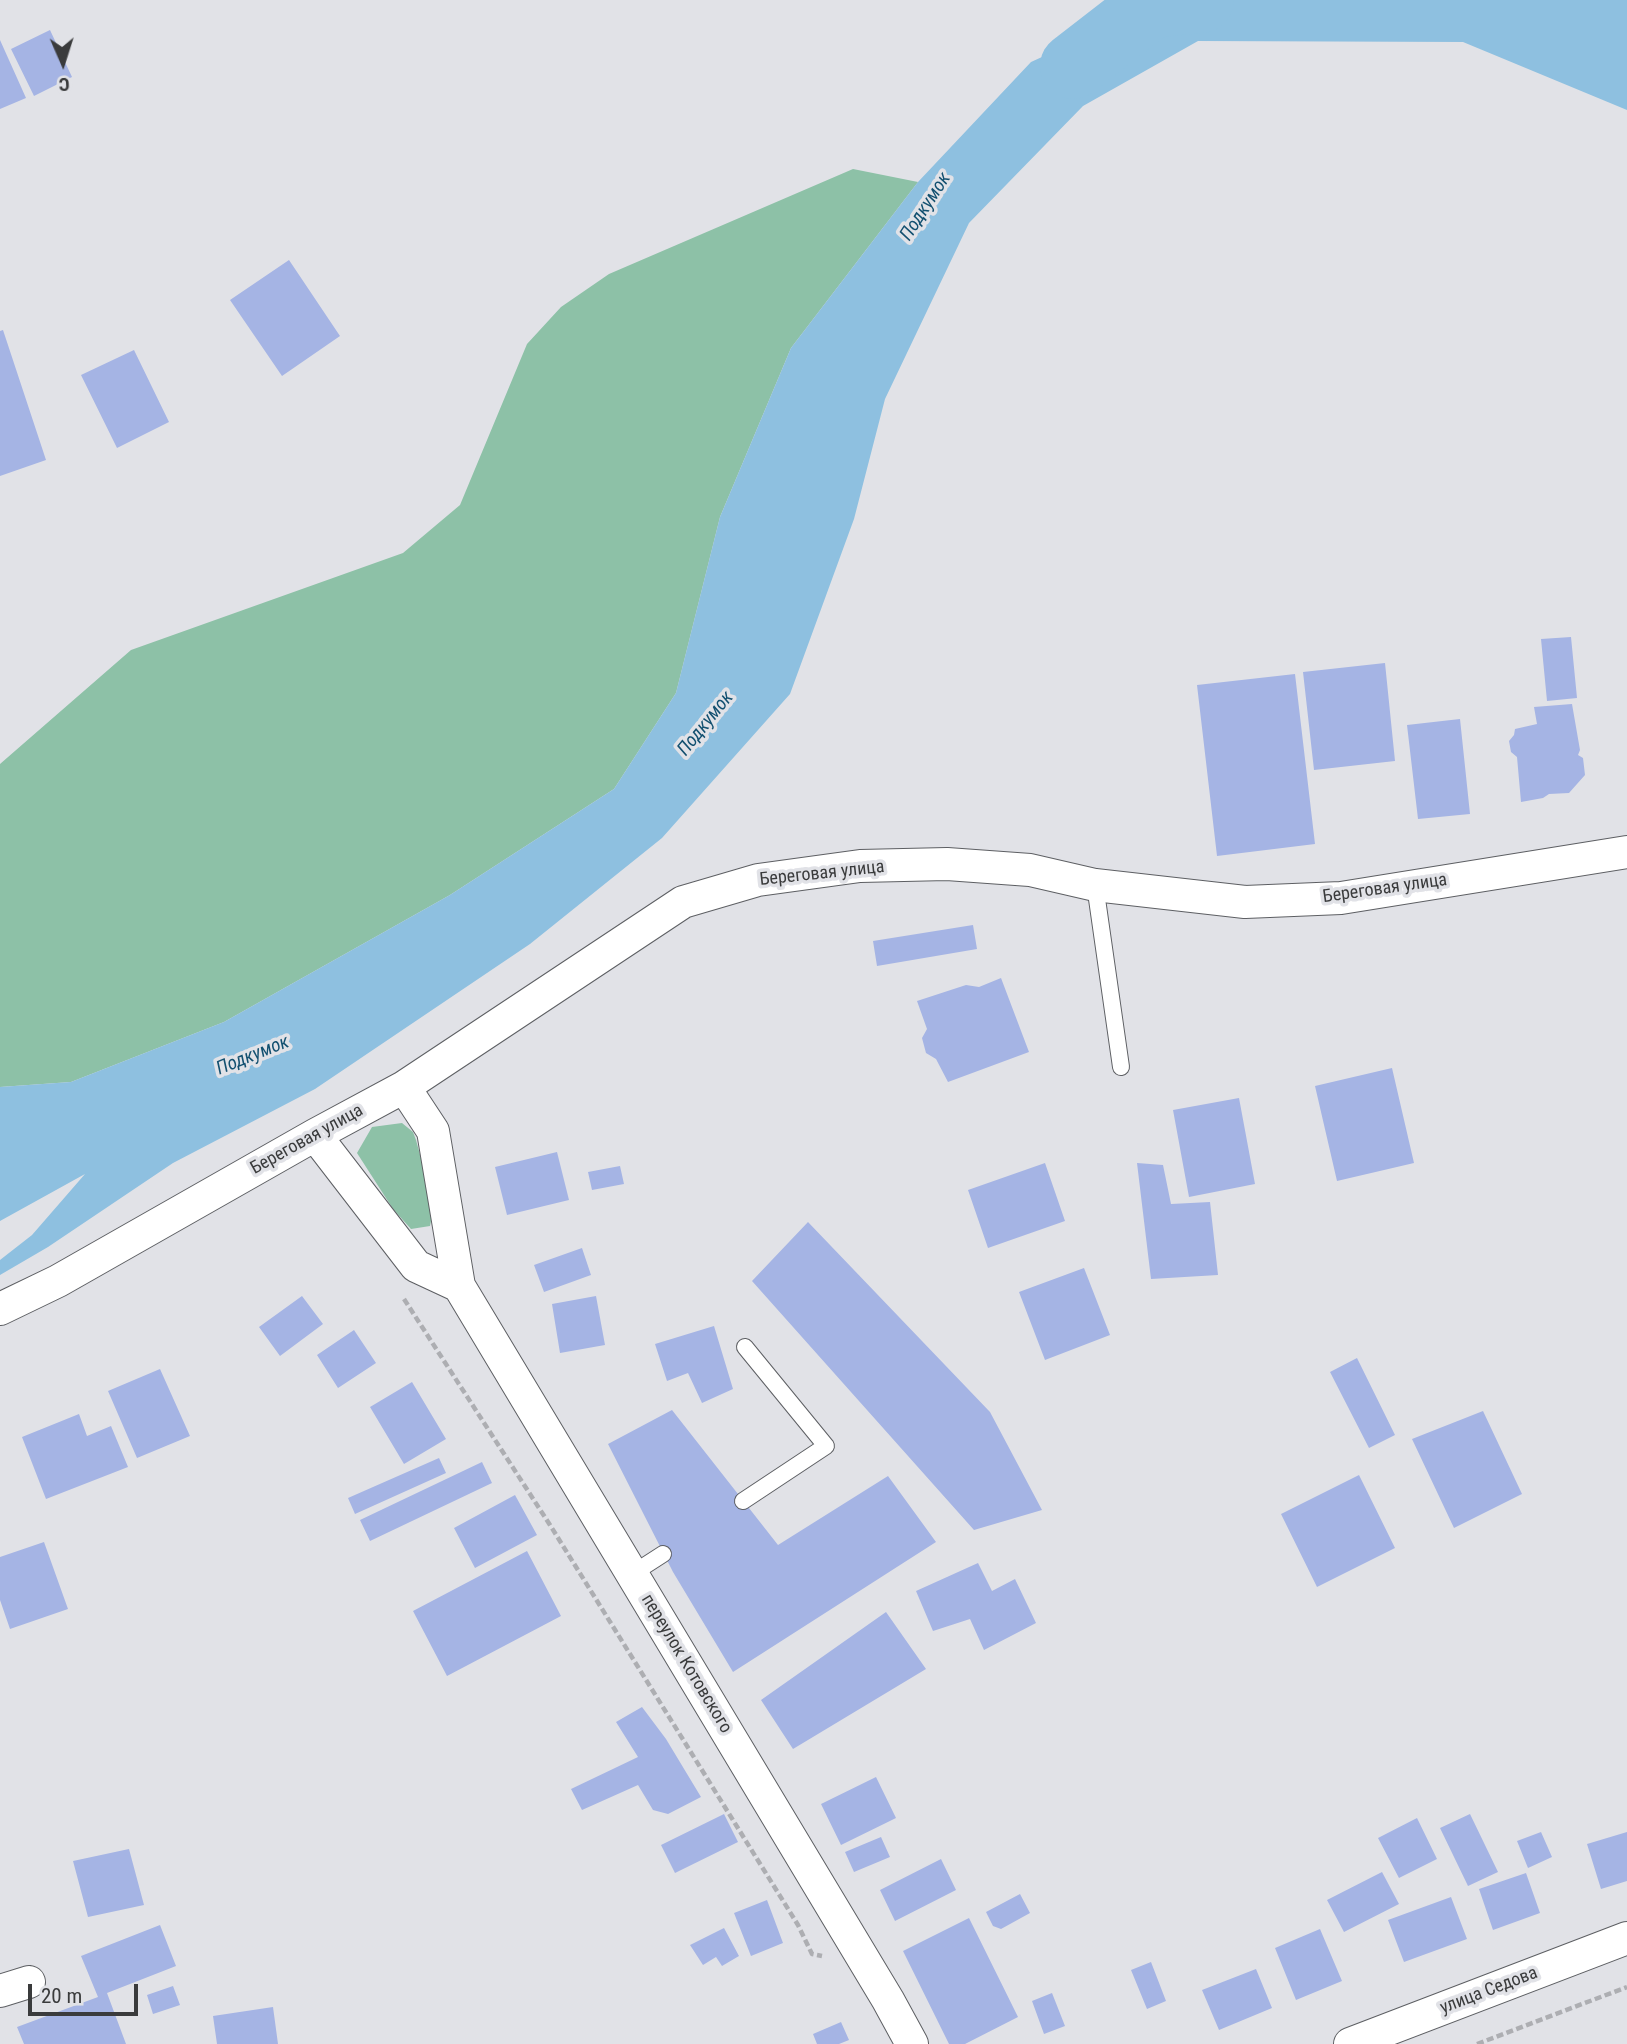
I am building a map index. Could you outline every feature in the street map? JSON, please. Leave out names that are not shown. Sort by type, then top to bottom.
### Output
[{"type":"street","name":"Береговая улица","points":[[0,1309],[58,1281],[404,1087],[683,902],[758,880],[860,866],[947,864],[1030,870],[1095,885],[1245,902],[1341,898],[1627,852]]},
{"type":"street","name":"переулок Котовского","points":[[404,1087],[433,1131],[459,1286],[912,2044]]},
{"type":"street","points":[[315,1135],[416,1266],[459,1286]]},
{"type":"street","name":"улица Седова","points":[[1350,2044],[1627,1938]]},
{"type":"lane","points":[[1095,885],[1121,1067]]},
{"type":"lane","points":[[743,1501],[826,1446],[745,1347]]},
{"type":"lane","points":[[632,1574],[663,1554]]},
{"type":"path","points":[[416,1266],[392,1279],[550,1525],[798,1925]]},
{"type":"path","points":[[1476,2044],[1627,1987]]},
{"type":"green space","points":[[853,169],[918,182],[791,348],[720,517],[676,693],[614,789],[450,895],[224,1022],[71,1082],[0,1087],[0,764],[131,650],[403,553],[460,505],[527,344],[561,307],[609,274]]},
{"type":"green space","points":[[402,1123],[413,1132],[434,1206],[430,1226],[411,1229],[393,1209],[357,1153],[372,1127]]},
{"type":"water","points":[[1167,0],[1627,0],[1627,110],[1463,42],[1198,41],[1083,106],[969,223],[885,399],[854,519],[790,694],[662,838],[530,944],[315,1089],[173,1163],[48,1247],[0,1275],[0,1260],[32,1235],[85,1174],[0,1221],[0,1087],[71,1082],[224,1022],[450,895],[614,789],[676,693],[720,517],[791,348],[918,182],[1031,62]]},
{"type":"building","points":[[50,30],[72,77],[34,96],[11,49]]},
{"type":"building","points":[[0,40],[26,98],[0,109]]},
{"type":"building","points":[[289,260],[340,336],[282,376],[230,300]]},
{"type":"building","points":[[3,330],[46,460],[0,476],[0,331]]},
{"type":"building","points":[[134,350],[169,422],[117,448],[81,375]]},
{"type":"building","points":[[1571,637],[1577,698],[1547,701],[1541,639]]},
{"type":"building","points":[[1385,663],[1395,761],[1314,770],[1303,672]]},
{"type":"building","points":[[1295,674],[1315,844],[1217,856],[1197,685]]},
{"type":"building","points":[[1572,704],[1580,750],[1578,755],[1583,758],[1585,775],[1569,793],[1549,794],[1543,798],[1521,802],[1517,757],[1511,752],[1509,741],[1515,729],[1537,724],[1534,707]]},
{"type":"building","points":[[1460,719],[1470,814],[1418,819],[1407,725]]},
{"type":"building","points":[[973,925],[977,949],[877,966],[873,941]]},
{"type":"building","points":[[1001,978],[1029,1052],[948,1082],[936,1059],[926,1053],[922,1038],[927,1029],[917,1001],[966,985],[979,987]]},
{"type":"building","points":[[1392,1068],[1414,1163],[1337,1181],[1315,1086]]},
{"type":"building","points":[[1239,1098],[1255,1184],[1189,1197],[1173,1110]]},
{"type":"building","points":[[557,1152],[569,1200],[507,1215],[495,1167]]},
{"type":"building","points":[[1045,1163],[1065,1221],[988,1248],[968,1190]]},
{"type":"building","points":[[1137,1163],[1163,1165],[1171,1204],[1210,1202],[1218,1275],[1151,1279]]},
{"type":"building","points":[[620,1166],[624,1184],[592,1190],[588,1172]]},
{"type":"building","points":[[808,1222],[990,1412],[1042,1510],[974,1530],[752,1281]]},
{"type":"building","points":[[582,1248],[591,1275],[544,1292],[534,1265]]},
{"type":"building","points":[[1084,1268],[1110,1335],[1045,1360],[1019,1292]]},
{"type":"building","points":[[302,1296],[323,1324],[280,1356],[259,1327]]},
{"type":"building","points":[[596,1296],[605,1345],[560,1353],[552,1304]]},
{"type":"building","points":[[714,1326],[733,1389],[702,1403],[688,1373],[667,1381],[655,1344]]},
{"type":"building","points":[[354,1330],[376,1363],[338,1388],[317,1355]]},
{"type":"building","points":[[1357,1358],[1395,1435],[1369,1448],[1330,1372]]},
{"type":"building","points":[[160,1369],[190,1436],[137,1458],[108,1391]]},
{"type":"building","points":[[412,1382],[446,1439],[404,1464],[370,1407]]},
{"type":"building","points":[[672,1410],[778,1545],[888,1476],[936,1542],[733,1672],[673,1572],[608,1444]]},
{"type":"building","points":[[1483,1411],[1522,1494],[1454,1528],[1412,1439]]},
{"type":"building","points":[[79,1414],[87,1436],[111,1426],[128,1467],[46,1499],[22,1437]]},
{"type":"building","points":[[439,1458],[446,1473],[355,1514],[348,1498]]},
{"type":"building","points":[[482,1462],[492,1483],[370,1541],[360,1520]]},
{"type":"building","points":[[1359,1475],[1395,1548],[1317,1587],[1281,1514]]},
{"type":"building","points":[[515,1495],[537,1535],[475,1568],[454,1528]]},
{"type":"building","points":[[44,1542],[68,1609],[10,1629],[0,1600],[0,1557]]},
{"type":"building","points":[[527,1551],[561,1616],[447,1676],[413,1611]]},
{"type":"building","points":[[978,1563],[992,1591],[1015,1579],[1036,1623],[984,1650],[970,1619],[933,1631],[916,1591]]},
{"type":"building","points":[[886,1612],[926,1669],[793,1749],[761,1700]]},
{"type":"building","points":[[642,1707],[666,1739],[701,1797],[668,1814],[653,1810],[638,1785],[582,1810],[571,1789],[638,1757],[616,1722]]},
{"type":"building","points":[[876,1777],[896,1818],[841,1845],[821,1804]]},
{"type":"building","points":[[724,1814],[738,1842],[675,1873],[661,1845]]},
{"type":"building","points":[[1470,1814],[1498,1872],[1468,1886],[1440,1828]]},
{"type":"building","points":[[1417,1818],[1437,1859],[1399,1878],[1378,1838]]},
{"type":"building","points":[[1541,1832],[1552,1857],[1528,1868],[1517,1841]]},
{"type":"building","points":[[1627,1832],[1627,1881],[1601,1889],[1587,1844]]},
{"type":"building","points":[[881,1837],[890,1857],[854,1872],[845,1852]]},
{"type":"building","points":[[129,1849],[144,1905],[88,1917],[73,1861]]},
{"type":"building","points":[[941,1859],[956,1890],[895,1921],[880,1890]]},
{"type":"building","points":[[1382,1872],[1399,1904],[1344,1932],[1327,1900]]},
{"type":"building","points":[[1526,1873],[1540,1913],[1493,1930],[1479,1889]]},
{"type":"building","points":[[1020,1894],[1030,1913],[1001,1929],[993,1926],[986,1912]]},
{"type":"building","points":[[1451,1897],[1467,1939],[1404,1962],[1388,1920]]},
{"type":"building","points":[[767,1900],[783,1943],[751,1956],[734,1913]]},
{"type":"building","points":[[969,1918],[1018,2017],[965,2044],[949,2044],[903,1951]]},
{"type":"building","points":[[160,1925],[176,1966],[107,1993],[126,2044],[24,2044],[17,2027],[98,1997],[81,1956]]},
{"type":"building","points":[[724,1928],[739,1956],[722,1966],[716,1957],[703,1965],[690,1945]]},
{"type":"building","points":[[1320,1929],[1342,1981],[1296,2000],[1275,1948]]},
{"type":"building","points":[[1151,1962],[1166,2001],[1147,2009],[1131,1970]]},
{"type":"building","points":[[1256,1969],[1272,2008],[1219,2030],[1202,1990]]},
{"type":"building","points":[[173,1986],[180,2005],[153,2014],[147,1995]]},
{"type":"building","points":[[1052,1993],[1065,2026],[1044,2034],[1032,2001]]},
{"type":"building","points":[[273,2007],[278,2044],[217,2044],[213,2016]]},
{"type":"building","points":[[841,2022],[849,2040],[839,2044],[817,2044],[813,2034]]},
{"type":"waterway","name":"Подкумок","points":[[1073,66],[1152,5],[1201,0]]}]
